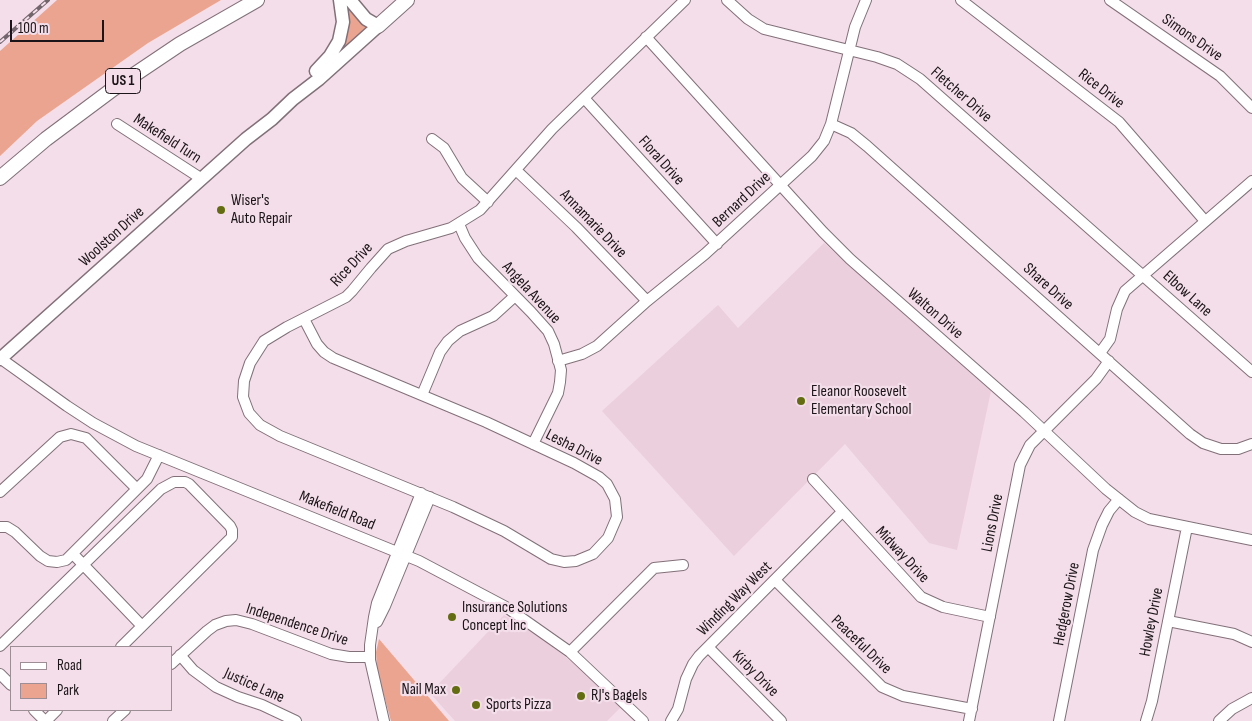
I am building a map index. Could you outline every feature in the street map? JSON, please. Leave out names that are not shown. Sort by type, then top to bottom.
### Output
[{"type":"highway","name":"US 1","points":[[0,166],[62,115],[108,81],[176,36],[238,0]]},
{"type":"highway","name":"US 1","points":[[0,178],[60,128],[128,78],[180,44],[257,0]]},
{"type":"highway","points":[[378,26],[407,0]]},
{"type":"main road","name":"Woolston Drive","points":[[0,358],[246,139],[326,61],[334,52],[342,29],[343,15],[340,0]]},
{"type":"main road","points":[[350,0],[366,19],[378,26]]},
{"type":"main road","points":[[359,0],[372,14],[378,26]]},
{"type":"main road","name":"Woolston Drive","points":[[246,139],[319,79],[378,26]]},
{"type":"street","name":"Rice Drive","points":[[425,495],[280,436],[260,425],[249,413],[245,405],[243,390],[250,362],[264,341],[280,330],[339,301],[352,292],[370,268],[388,250],[406,241],[441,232],[475,214],[488,202],[540,141],[684,0]]},
{"type":"street","name":"Fletcher Drive","points":[[727,0],[748,19],[764,29],[887,60],[903,67],[920,79],[1143,274]]},
{"type":"street","name":"Bernard Drive","points":[[558,361],[589,351],[717,244],[819,147],[832,124],[855,27],[866,0]]},
{"type":"street","name":"Rice Drive","points":[[961,0],[1119,122],[1205,221]]},
{"type":"street","name":"Simons Drive","points":[[1110,0],[1220,76],[1252,108]]},
{"type":"street","name":"Walton Drive","points":[[646,37],[823,232],[850,259],[1119,500],[1142,516],[1167,524],[1252,540]]},
{"type":"street","name":"Floral Drive","points":[[584,98],[717,244]]},
{"type":"street","name":"Makefield Turn","points":[[117,124],[202,179]]},
{"type":"street","name":"Share Drive","points":[[832,124],[851,133],[867,146],[1177,423],[1203,443],[1229,450],[1252,444]]},
{"type":"street","points":[[432,139],[444,148],[462,178],[488,202]]},
{"type":"street","name":"Annamarie Drive","points":[[516,170],[576,227],[647,301]]},
{"type":"street","name":"Elbow Lane","points":[[1252,181],[1143,274],[1252,372]]},
{"type":"street","name":"Angela Avenue","points":[[459,224],[470,247],[478,258],[548,331],[552,339],[561,376],[558,393],[533,444]]},
{"type":"street","points":[[1100,353],[1110,339],[1120,301],[1125,292],[1143,274]]},
{"type":"street","points":[[422,395],[440,352],[448,340],[460,331],[494,316],[515,296]]},
{"type":"street","name":"Lesha Drive","points":[[304,319],[317,344],[333,358],[533,444],[599,477],[607,484],[615,499],[616,517],[612,532],[598,548],[582,560],[570,562],[551,560],[504,531],[425,495]]},
{"type":"street","name":"Makefield Road","points":[[0,358],[93,423],[136,446],[401,554],[471,587],[506,607],[570,652],[643,721]]},
{"type":"street","name":"Lions Drive","points":[[969,721],[1020,465],[1030,445],[1096,379],[1109,362]]},
{"type":"street","points":[[0,492],[60,436],[71,434],[86,438],[137,489]]},
{"type":"street","points":[[0,526],[7,527],[15,532],[40,556],[48,561],[66,560],[137,489],[148,476],[159,456]]},
{"type":"street","points":[[148,476],[161,489]]},
{"type":"street","name":"Midway Drive","points":[[813,479],[921,597],[943,608],[990,617]]},
{"type":"street","points":[[0,646],[161,489],[177,481],[189,484],[230,526],[233,534],[229,541],[122,646]]},
{"type":"street","points":[[384,721],[370,656],[371,636],[377,603],[401,554],[425,495]]},
{"type":"street","name":"Hedgerow Drive","points":[[1059,721],[1093,550],[1109,511],[1119,500]]},
{"type":"street","name":"Winding Way West","points":[[671,721],[678,709],[683,686],[693,664],[842,512]]},
{"type":"street","name":"Howley Drive","points":[[1146,721],[1152,701],[1187,527]]},
{"type":"street","points":[[73,554],[142,626]]},
{"type":"street","points":[[570,652],[654,568],[683,565]]},
{"type":"street","name":"Peaceful Drive","points":[[775,580],[882,687],[903,696],[972,709]]},
{"type":"street","name":"Independence Drive","points":[[172,663],[215,625],[236,620],[252,624],[330,654],[349,657],[370,656]]},
{"type":"street","points":[[1168,621],[1234,634],[1252,642]]},
{"type":"street","name":"Kirby Drive","points":[[708,648],[781,721]]},
{"type":"street","name":"Justice Lane","points":[[180,655],[194,670],[216,687],[238,698],[262,705],[296,721]]},
{"type":"street","points":[[0,674],[10,685]]},
{"type":"street","points":[[1219,721],[1232,709],[1252,698]]},
{"type":"street","points":[[35,711],[45,721],[56,711]]},
{"type":"street","points":[[114,721],[124,711]]},
{"type":"shaded area","name":"Eleanor Roosevelt Elementary School","points":[[824,243],[991,391],[957,550],[929,543],[845,444],[734,556],[602,411],[718,305],[738,328]]},
{"type":"shaded area","points":[[504,615],[545,641],[585,672],[621,707],[607,721],[455,721],[430,693]]},
{"type":"green space","points":[[57,0],[221,0],[148,43],[37,121],[0,156],[0,51]]},
{"type":"green space","points":[[348,3],[369,26],[335,58],[344,5]]},
{"type":"green space","points":[[379,639],[449,721],[391,721],[377,670],[376,652]]},
{"type":"railway","points":[[0,42],[48,0]]},
{"type":"place","name":"Wiser's Auto Repair","points":[[221,210]]},
{"type":"place","name":"Eleanor Roosevelt Elementary School","points":[[801,401]]},
{"type":"place","name":"Insurance Solutions Concept Inc","points":[[452,617]]},
{"type":"place","name":"Nail Max","points":[[456,690]]},
{"type":"place","name":"RJ's Bagels","points":[[581,696]]},
{"type":"place","name":"Sports Pizza","points":[[476,705]]}]
